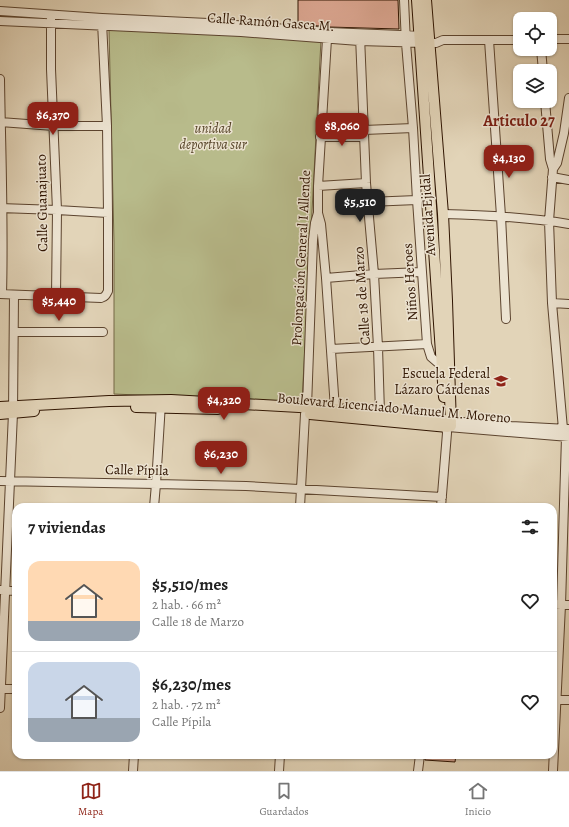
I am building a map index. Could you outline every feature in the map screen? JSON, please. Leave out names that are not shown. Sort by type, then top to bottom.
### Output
[{"type":"main road","name":"Avenida Ejidal","points":[[417,0],[424,40],[442,214],[447,301],[446,370]]},
{"type":"main road","name":"Avenida Ejidal","points":[[426,0],[424,40],[446,370],[448,426]]},
{"type":"main road","name":"Boulevard Licenciado Manuel M. Moreno","points":[[0,407],[13,409],[134,407],[161,404],[213,409],[335,409],[380,413],[448,426]]},
{"type":"main road","name":"Boulevard Licenciado Manuel M. Moreno","points":[[0,414],[13,409]]},
{"type":"main road","name":"Boulevard Licenciado Manuel M. Moreno","points":[[306,410],[448,426]]},
{"type":"street","name":"Niños Heroes","points":[[404,0],[405,39],[413,128],[427,344],[431,357],[446,370]]},
{"type":"street","points":[[0,12],[52,14],[100,23]]},
{"type":"street","name":"Calle Guanajuato","points":[[52,14],[50,24],[51,69],[57,210],[56,296]]},
{"type":"street","points":[[0,21],[50,24],[100,23]]},
{"type":"street","name":"Calle Ramón Gasca M.","points":[[100,23],[242,29],[328,36],[424,40],[436,43],[443,40],[513,40]]},
{"type":"street","points":[[0,80],[0,122],[3,165],[1,209],[4,247],[1,294],[104,297],[107,295],[108,291],[107,126],[100,23]]},
{"type":"street","name":"Prolongación General I Allende","points":[[300,503],[306,410],[313,240],[318,213],[320,137],[328,36]]},
{"type":"street","name":"Calle 18 de Marzo","points":[[360,37],[366,183],[374,274],[380,413]]},
{"type":"street","points":[[557,39],[569,39]]},
{"type":"street","points":[[489,40],[501,216],[506,319]]},
{"type":"street","points":[[552,173],[557,163],[566,133],[569,98]]},
{"type":"street","points":[[546,108],[552,173],[549,221],[552,303],[567,433],[561,604],[557,668]]},
{"type":"street","points":[[0,122],[54,126],[107,126]]},
{"type":"street","points":[[320,137],[413,128]]},
{"type":"street","points":[[552,173],[569,180]]},
{"type":"street","points":[[318,186],[366,183]]},
{"type":"street","points":[[368,202],[417,200]]},
{"type":"street","points":[[1,209],[108,213]]},
{"type":"street","points":[[318,213],[321,224],[326,278],[335,409]]},
{"type":"street","points":[[442,214],[501,216],[569,224]]},
{"type":"street","points":[[326,278],[422,272]]},
{"type":"street","points":[[0,708],[3,590],[13,409],[14,295]]},
{"type":"street","points":[[552,303],[569,304]]},
{"type":"street","points":[[14,332],[103,332]]},
{"type":"street","points":[[331,349],[427,344]]},
{"type":"street","points":[[154,503],[161,404]]},
{"type":"street","points":[[441,503],[448,426]]},
{"type":"street","name":"Boulevard Licenciado Manuel M. Moreno","points":[[448,426],[567,433]]},
{"type":"street","name":"Calle Pípila","points":[[0,481],[246,486],[442,497]]},
{"type":"street","points":[[1,689],[12,689]]},
{"type":"street","points":[[557,700],[569,700]]},
{"type":"street","points":[[133,771],[134,759]]},
{"type":"street","points":[[279,771],[280,759]]},
{"type":"street","points":[[418,771],[420,759]]},
{"type":"street","points":[[553,759],[553,771]]},
{"type":"green space","name":"unidad deportiva sur","points":[[109,30],[241,34],[321,40],[302,402],[114,394],[114,242]]},
{"type":"building","points":[[298,0],[398,0],[399,29],[329,27],[298,24]]},
{"type":"building","points":[[425,759],[455,759],[455,762]]},
{"type":"place","name":"Escuela Federal Lázaro Cárdenas","points":[[501,381]]},
{"type":"district","name":"Articulo 27","points":[[519,121]]}]
